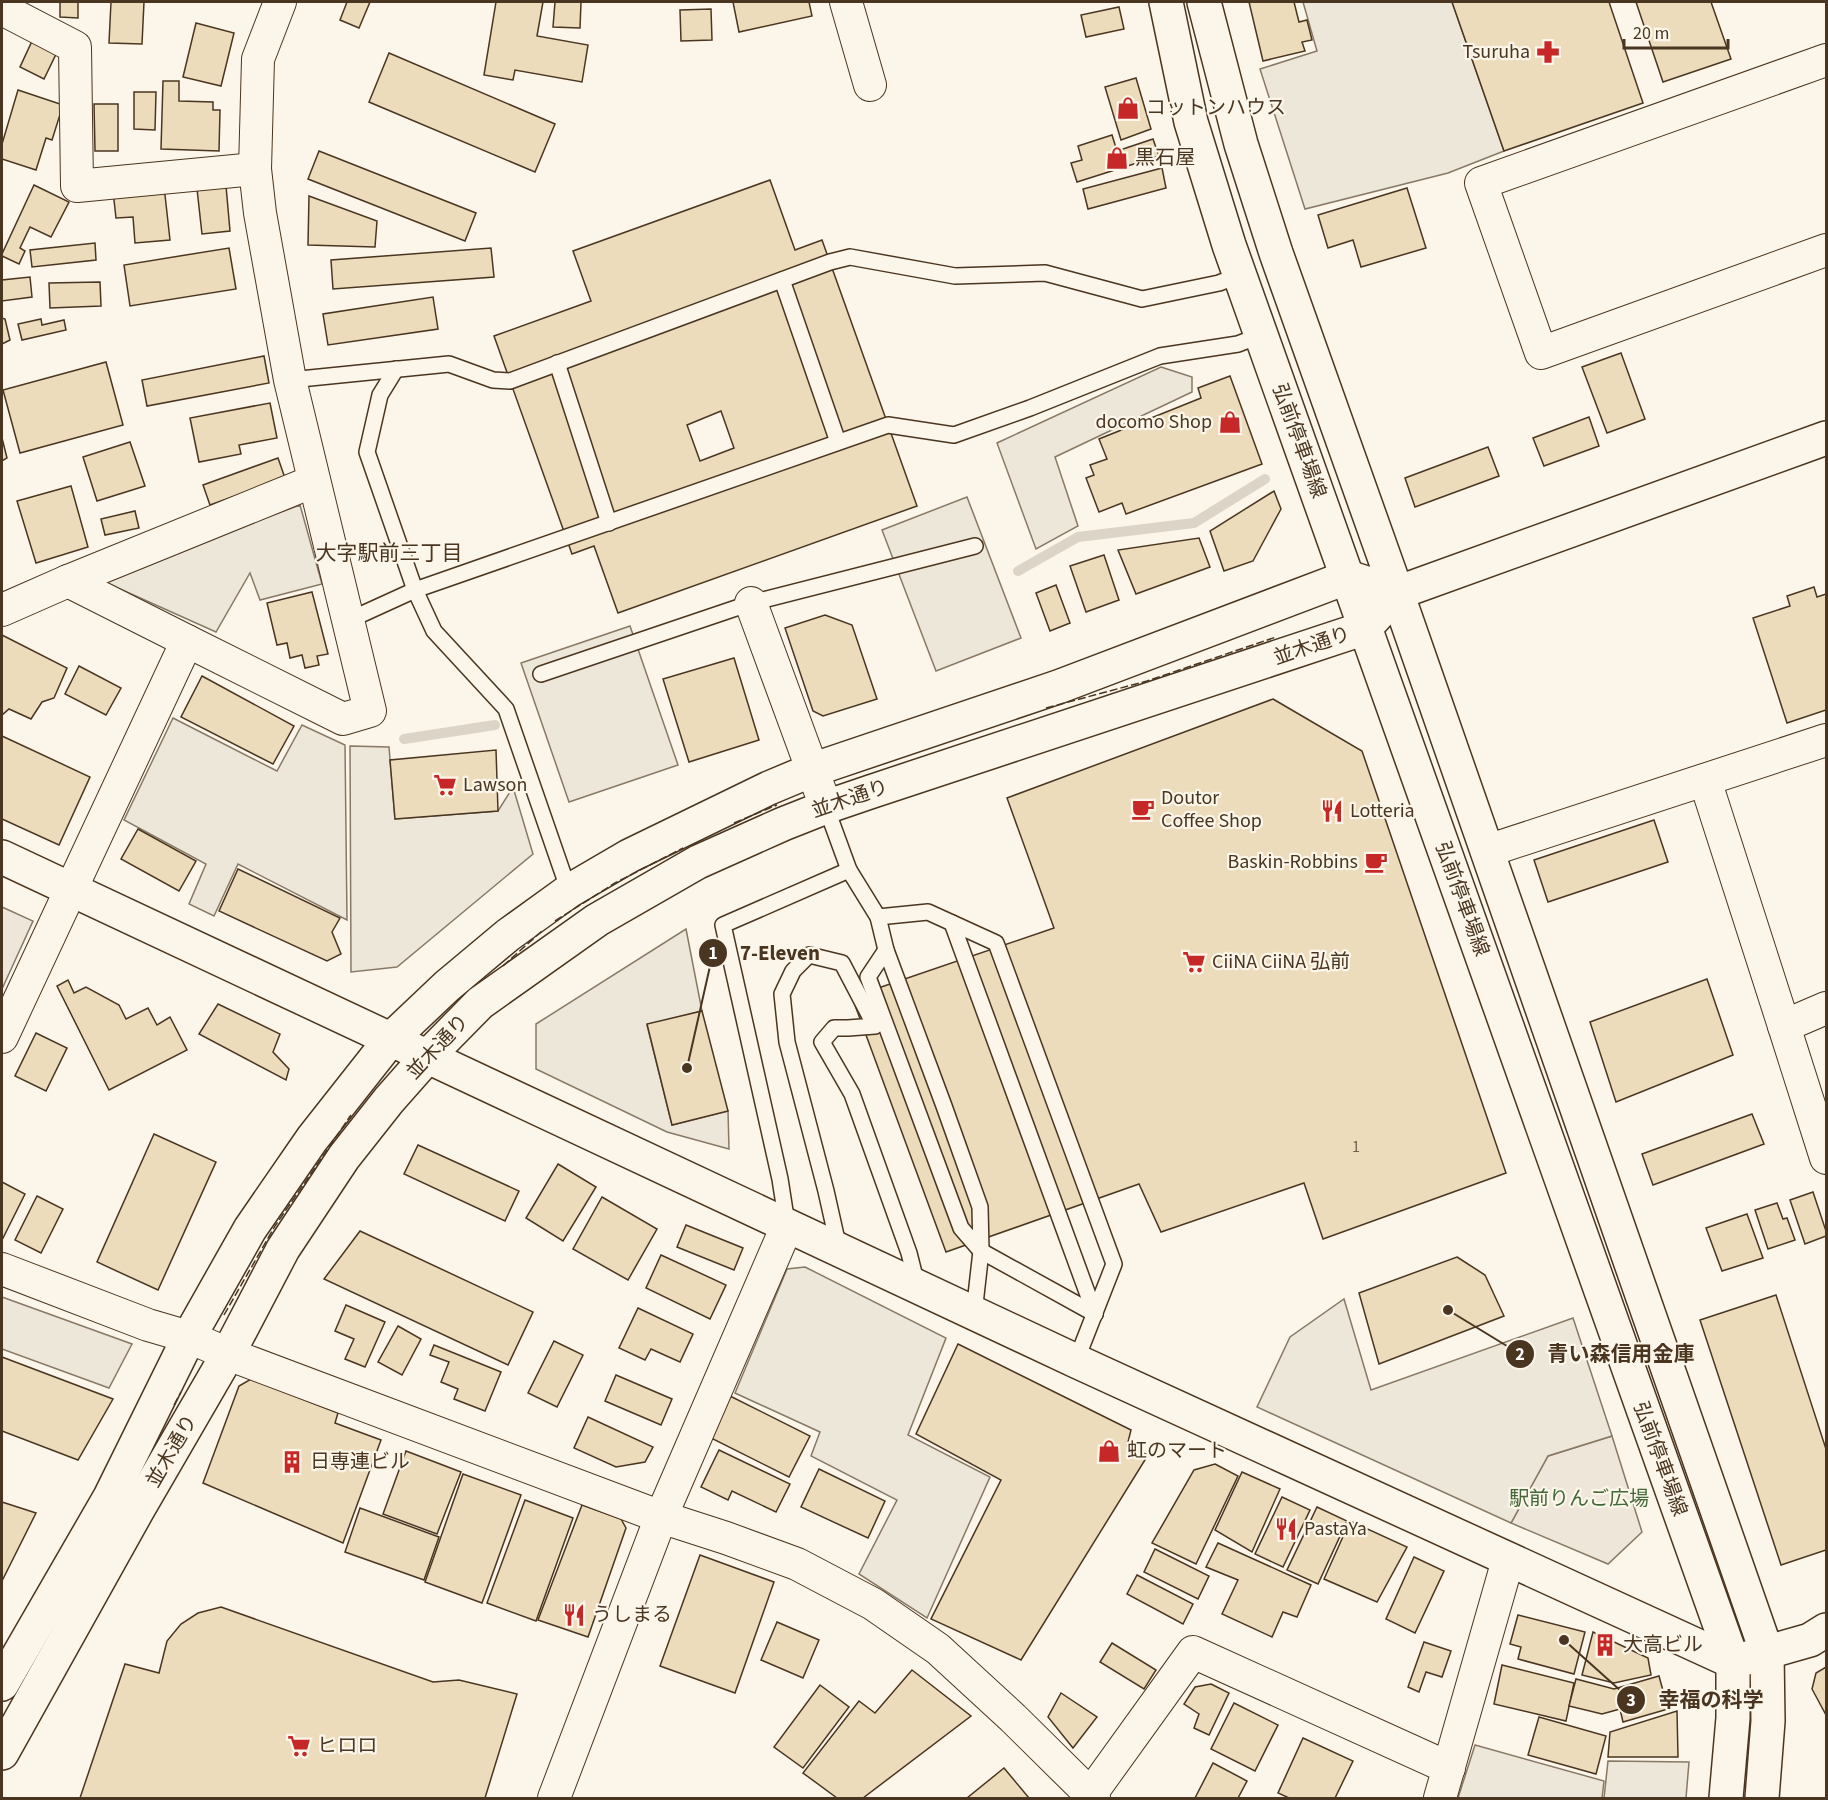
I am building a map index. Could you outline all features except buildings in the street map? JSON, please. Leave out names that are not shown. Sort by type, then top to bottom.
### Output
[{"type":"street","points":[[68,581],[343,719],[370,711],[290,380],[260,213],[255,169],[258,59],[280,2]]},
{"type":"street","points":[[846,2],[870,85]]},
{"type":"street","name":"弘前停車場線","points":[[1166,2],[1191,122],[1229,244],[1733,1662],[1732,1718],[1726,1798]]},
{"type":"street","name":"弘前停車場線","points":[[1204,2],[1241,144],[1272,242],[1767,1653],[1768,1721],[1762,1798]]},
{"type":"street","points":[[2,9],[75,47],[77,186],[255,169]]},
{"type":"street","points":[[1827,60],[1481,183],[1541,353],[1827,250]]},
{"type":"street","points":[[1347,577],[1397,593],[1827,438]]},
{"type":"street","points":[[2,610],[314,481]]},
{"type":"street","name":"並木通り","points":[[4,1676],[110,1497],[189,1337],[250,1228],[312,1139],[390,1040],[447,986],[508,935],[569,891],[629,856],[769,788],[812,770],[1058,687],[1347,577]]},
{"type":"street","name":"並木通り","points":[[2,1753],[137,1511],[228,1354],[283,1249],[344,1157],[389,1100],[480,1003],[597,920],[698,862],[826,807],[1365,628],[1397,593]]},
{"type":"street","points":[[751,603],[826,807]]},
{"type":"street","points":[[2,1037],[187,641]]},
{"type":"street","points":[[1487,851],[1827,740]]},
{"type":"street","points":[[1705,780],[1827,1158]]},
{"type":"street","points":[[2,857],[1076,1361],[1733,1662],[1810,1640],[1827,1630]]},
{"type":"street","points":[[1784,1026],[1827,1008]]},
{"type":"street","points":[[554,1798],[662,1517],[787,1226]]},
{"type":"street","points":[[2,1269],[148,1325],[189,1337],[228,1354],[662,1517],[797,1564],[873,1604],[938,1649],[1013,1718],[1092,1797],[1193,1652],[1449,1768]]},
{"type":"street","points":[[1440,1798],[1509,1560]]},
{"type":"street","points":[[4,1676],[35,1693]]},
{"type":"lane","points":[[290,380],[449,364],[493,380],[510,381],[830,262],[850,257],[955,276],[1045,273],[1142,299],[1219,283],[1240,275]]},
{"type":"lane","points":[[782,280],[838,442]]},
{"type":"lane","points":[[347,621],[415,590],[888,424],[954,435],[1030,408],[1160,356],[1238,344],[1261,334]]},
{"type":"lane","points":[[557,363],[609,523]]},
{"type":"lane","points":[[396,369],[380,395],[367,452],[415,590],[434,631],[506,709],[569,891]]},
{"type":"lane","points":[[542,674],[751,603],[975,546]]},
{"type":"lane","points":[[826,807],[849,870],[878,917],[886,950],[980,1207],[981,1251],[974,1312]]},
{"type":"lane","points":[[787,1226],[780,1179],[723,925],[849,870]]},
{"type":"lane","points":[[878,917],[928,912],[996,943],[1114,1264],[1076,1361]]},
{"type":"lane","points":[[952,923],[1095,1314]]},
{"type":"lane","points":[[886,950],[868,977],[961,1228],[981,1251],[1095,1314]]},
{"type":"lane","points":[[839,1250],[787,1042],[782,994],[793,971],[809,955],[842,963],[875,1026],[834,1028],[822,1042],[852,1094],[909,1253],[917,1286]]},
{"type":"green space","points":[[2,907],[33,921],[2,989]]},
{"type":"green space","name":"駅前りんご広場","points":[[1612,1436],[1642,1532],[1608,1564],[1511,1523],[1548,1456]]},
{"type":"shaded area","points":[[1303,2],[1452,2],[1504,151],[1448,173],[1305,209],[1260,69],[1317,51]]},
{"type":"shaded area","points":[[1161,367],[1192,377],[1192,392],[1055,457],[1078,526],[1036,549],[997,443]]},
{"type":"shaded area","points":[[967,497],[1021,638],[936,671],[882,530]]},
{"type":"shaded area","points":[[300,505],[322,584],[260,600],[250,573],[216,632],[100,580]]},
{"type":"shaded area","points":[[630,626],[678,765],[569,802],[521,663]]},
{"type":"shaded area","points":[[173,718],[277,771],[302,725],[345,745],[347,920],[238,864],[214,916],[189,904],[206,864],[124,820]]},
{"type":"shaded area","points":[[350,746],[389,747],[395,819],[498,811],[513,787],[533,854],[397,967],[351,972]]},
{"type":"shaded area","points":[[686,929],[702,1011],[647,1025],[672,1125],[728,1111],[729,1149],[667,1132],[536,1069],[536,1024]]},
{"type":"shaded area","points":[[805,1267],[946,1338],[908,1435],[990,1477],[927,1618],[859,1574],[897,1500],[811,1456],[820,1432],[735,1393],[787,1269]]},
{"type":"shaded area","points":[[2,1297],[132,1344],[109,1388],[2,1349]]},
{"type":"shaded area","points":[[1344,1299],[1371,1390],[1573,1318],[1612,1436],[1548,1456],[1511,1523],[1257,1407],[1290,1337]]},
{"type":"shaded area","points":[[1475,1745],[1604,1781],[1602,1798],[1458,1798]]},
{"type":"shaded area","points":[[1608,1761],[1689,1762],[1686,1798],[1604,1798]]},
{"type":"waterway","points":[[1018,571],[1078,537],[1194,523],[1265,479]]},
{"type":"waterway","points":[[404,739],[495,725]]},
{"type":"fence","points":[[1046,708],[1147,681],[1276,637]]},
{"type":"fence","points":[[734,823],[777,805]]},
{"type":"fence","points":[[555,921],[615,883],[683,848]]},
{"type":"fence","points":[[503,966],[543,930]]},
{"type":"fence","points":[[224,1315],[275,1226],[351,1115]]},
{"type":"fence","points":[[174,1405],[181,1392]]},
{"type":"place","name":"Tsuruha","points":[[1548,52]]},
{"type":"place","name":"コットンハウス","points":[[1128,108]]},
{"type":"place","name":"黒石屋","points":[[1117,158]]},
{"type":"place","name":"docomo Shop","points":[[1230,422]]},
{"type":"place","name":"Lawson","points":[[445,785]]},
{"type":"place","name":"Doutor Coffee Shop","points":[[1143,809]]},
{"type":"place","name":"Lotteria","points":[[1332,811]]},
{"type":"place","name":"Baskin-Robbins","points":[[1376,862]]},
{"type":"place","name":"CiiNA CiiNA 弘前","points":[[1194,962]]},
{"type":"place","name":"7-Eleven","points":[[687,1068]]},
{"type":"place","name":"青い森信用金庫","points":[[1448,1310]]},
{"type":"place","name":"虹のマート","points":[[1109,1451]]},
{"type":"place","name":"日専連ビル","points":[[292,1462]]},
{"type":"place","name":"PastaYa","points":[[1286,1529]]},
{"type":"place","name":"うしまる","points":[[574,1615]]},
{"type":"place","name":"幸福の科学","points":[[1564,1640]]},
{"type":"place","name":"大高ビル","points":[[1605,1645]]},
{"type":"place","name":"ヒロロ","points":[[299,1746]]},
{"type":"district","name":"大字駅前三丁目","points":[[389,553]]}]
